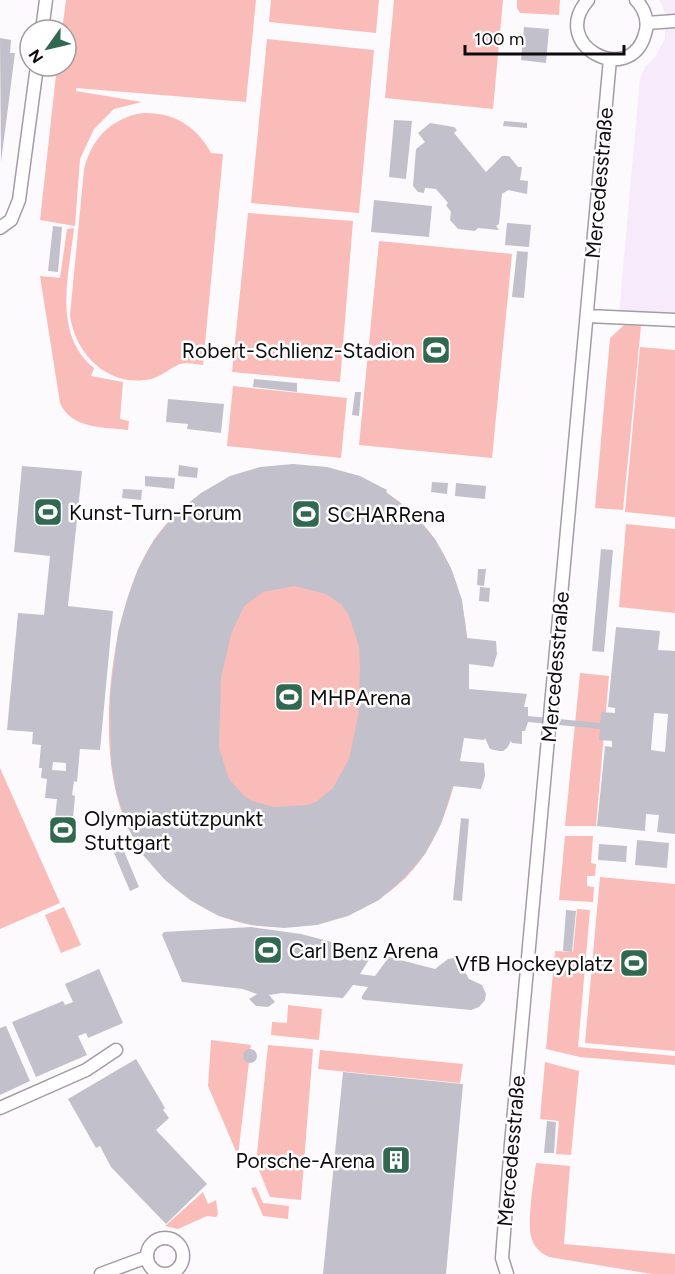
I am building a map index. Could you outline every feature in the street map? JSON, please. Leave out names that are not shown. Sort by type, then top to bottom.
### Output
[{"type":"street","points":[[44,18],[46,0]]},
{"type":"street","points":[[588,0],[579,17],[579,34],[588,50],[610,59],[621,58],[636,50],[643,40],[647,23],[643,9],[636,0]]},
{"type":"street","points":[[647,23],[675,21]]},
{"type":"street","name":"Mercedesstraße","points":[[507,1274],[502,1258],[507,1190],[610,59]]},
{"type":"street","points":[[0,228],[11,220],[19,200],[35,78]]},
{"type":"street","points":[[586,316],[675,320]]},
{"type":"street","points":[[0,1108],[87,1070],[116,1050]]},
{"type":"street","points":[[165,1238],[175,1241],[181,1250],[182,1258],[179,1267],[172,1273],[155,1271],[148,1263],[149,1247],[156,1240],[165,1238]]},
{"type":"street","points":[[101,1274],[147,1257]]},
{"type":"shaded area","points":[[66,0],[256,0],[246,102],[76,88],[76,91],[142,102],[114,109],[94,129],[80,159],[75,226],[40,220],[56,78],[78,78],[78,18],[64,18]]},
{"type":"shaded area","points":[[271,0],[379,0],[376,33],[269,22]]},
{"type":"shaded area","points":[[394,0],[503,0],[493,109],[385,98]]},
{"type":"shaded area","points":[[517,0],[560,0],[559,15],[520,13]]},
{"type":"shaded area","points":[[660,0],[675,0],[675,315],[619,313],[640,78],[645,67],[656,56],[665,38],[665,14]]},
{"type":"shaded area","points":[[267,39],[374,50],[359,213],[251,203]]},
{"type":"shaded area","points":[[143,113],[164,115],[183,122],[199,135],[211,153],[223,154],[203,365],[182,363],[155,378],[136,380],[108,373],[97,365],[79,343],[70,315],[87,159],[97,140],[112,125]]},
{"type":"shaded area","points":[[248,213],[353,221],[340,382],[232,372]]},
{"type":"shaded area","points":[[74,228],[66,303],[72,338],[81,354],[94,368],[91,376],[123,382],[120,419],[129,421],[128,430],[99,427],[80,422],[65,412],[60,403],[40,276],[60,278],[67,229]]},
{"type":"shaded area","name":"Robert-Schlienz-Stadion","points":[[379,241],[512,254],[492,458],[359,445]]},
{"type":"shaded area","points":[[624,325],[641,326],[623,510],[595,508],[610,338]]},
{"type":"shaded area","points":[[640,347],[675,350],[675,517],[625,512]]},
{"type":"shaded area","points":[[233,386],[347,398],[341,458],[227,446]]},
{"type":"shaded area","name":"MHPArena","points":[[352,477],[377,486],[401,503],[424,526],[442,551],[455,579],[463,608],[469,671],[464,734],[451,795],[434,839],[411,872],[375,902],[331,920],[308,925],[260,926],[239,922],[201,907],[184,895],[155,867],[131,833],[119,803],[111,767],[109,726],[116,643],[138,569],[161,530],[178,512],[229,478]]},
{"type":"shaded area","points":[[626,524],[675,529],[675,613],[619,607]]},
{"type":"shaded area","points":[[580,673],[609,676],[596,826],[565,826]]},
{"type":"shaded area","points":[[0,768],[60,903],[0,929]]},
{"type":"shaded area","points":[[565,836],[593,836],[591,863],[596,864],[595,876],[587,876],[587,886],[594,887],[593,902],[559,900]]},
{"type":"shaded area","name":"VfB Hockeyplatz","points":[[600,877],[675,884],[675,1051],[585,1043]]},
{"type":"shaded area","points":[[64,907],[81,945],[61,953],[45,915]]},
{"type":"shaded area","points":[[577,909],[590,910],[578,1047],[675,1056],[675,1065],[580,1057],[546,1049],[555,951],[573,952]]},
{"type":"shaded area","points":[[288,1005],[322,1009],[319,1040],[271,1035],[272,1022],[287,1023]]},
{"type":"shaded area","points":[[211,1040],[251,1045],[244,1056],[249,1062],[238,1156],[208,1086]]},
{"type":"shaded area","points":[[268,1045],[313,1049],[301,1200],[270,1197],[256,1163]]},
{"type":"shaded area","points":[[320,1050],[463,1064],[460,1083],[318,1069]]},
{"type":"shaded area","points":[[545,1062],[579,1071],[571,1155],[556,1154],[559,1121],[540,1119]]},
{"type":"shaded area","points":[[536,1163],[570,1166],[564,1244],[675,1254],[675,1274],[652,1274],[549,1257],[540,1251],[533,1243],[530,1230]]},
{"type":"shaded area","points":[[256,1187],[263,1203],[289,1206],[288,1219],[263,1216],[251,1188]]},
{"type":"shaded area","points":[[203,1192],[208,1204],[216,1200],[218,1214],[216,1217],[207,1216],[178,1229],[165,1226]]},
{"type":"building","points":[[524,27],[549,29],[546,63],[521,60]]},
{"type":"building","points":[[0,38],[11,40],[10,53],[15,53],[1,162]]},
{"type":"building","points":[[394,120],[412,121],[406,179],[389,177]]},
{"type":"building","points":[[504,121],[527,123],[527,128],[503,126]]},
{"type":"building","points":[[430,123],[454,127],[457,130],[454,133],[486,172],[502,156],[509,156],[518,167],[522,167],[520,180],[528,181],[527,194],[508,190],[502,194],[499,224],[496,226],[499,230],[458,229],[450,220],[451,212],[446,205],[448,203],[436,189],[425,188],[424,193],[418,192],[413,186],[416,149],[425,142],[418,133]]},
{"type":"building","points":[[374,200],[432,206],[429,237],[371,232]]},
{"type":"building","points":[[507,223],[531,225],[529,247],[505,245]]},
{"type":"building","points":[[53,226],[62,227],[58,272],[48,271]]},
{"type":"building","points":[[517,251],[528,252],[524,298],[512,297]]},
{"type":"building","points":[[254,379],[297,383],[297,392],[253,387]]},
{"type":"building","points":[[355,392],[361,392],[359,416],[352,415]]},
{"type":"building","points":[[168,399],[224,404],[221,433],[187,429],[188,424],[166,422]]},
{"type":"building","name":"MHPArena","points":[[293,464],[327,467],[360,476],[387,490],[386,492],[414,514],[435,539],[451,568],[462,600],[467,638],[496,641],[497,654],[493,667],[469,664],[469,689],[527,694],[524,707],[528,707],[528,716],[600,723],[601,712],[615,713],[615,708],[608,707],[616,627],[660,631],[658,650],[675,651],[675,834],[657,832],[659,815],[646,814],[645,831],[597,826],[605,746],[612,747],[612,741],[599,740],[600,729],[528,722],[525,731],[522,731],[522,744],[511,741],[503,751],[490,749],[485,738],[484,740],[464,738],[460,761],[484,763],[485,776],[481,789],[453,786],[441,824],[425,854],[403,879],[379,900],[348,916],[317,925],[284,928],[251,925],[219,916],[190,900],[165,880],[143,855],[127,826],[117,795],[111,762],[110,697],[118,632],[138,569],[154,540],[176,513],[201,493],[230,476],[260,467]],"holes":[[[294,586],[326,594],[342,605],[349,616],[359,646],[358,716],[349,759],[333,788],[316,802],[307,805],[273,807],[244,796],[229,779],[219,748],[221,678],[231,634],[244,606],[263,592]],[[654,713],[668,714],[665,752],[651,750]]]},
{"type":"building","points":[[179,465],[198,468],[197,478],[178,476]]},
{"type":"building","points":[[22,466],[82,471],[68,606],[113,611],[100,750],[80,749],[77,782],[74,781],[72,795],[75,796],[71,840],[53,838],[57,799],[45,798],[47,779],[41,778],[42,768],[39,768],[41,745],[32,744],[33,732],[7,730],[18,613],[44,615],[50,556],[14,552]],"holes":[[[53,762],[66,763],[66,771],[52,770]]]},
{"type":"building","points":[[145,476],[175,478],[174,489],[145,486]]},
{"type":"building","points":[[432,482],[448,483],[447,494],[431,492]]},
{"type":"building","points":[[456,483],[486,486],[485,499],[455,496]]},
{"type":"building","points":[[123,489],[142,490],[141,500],[122,498]]},
{"type":"building","points":[[601,549],[613,550],[604,652],[592,651]]},
{"type":"building","points":[[478,569],[486,569],[484,586],[477,585]]},
{"type":"building","points":[[480,587],[490,588],[489,602],[479,601]]},
{"type":"building","points":[[461,818],[469,819],[462,901],[453,900]]},
{"type":"building","points":[[637,840],[669,843],[667,868],[635,865]]},
{"type":"building","points":[[599,844],[627,846],[626,862],[598,860]]},
{"type":"building","points":[[123,849],[139,887],[130,891],[114,853]]},
{"type":"building","points":[[566,910],[576,911],[572,952],[563,951]]},
{"type":"building","points":[[251,927],[301,934],[371,952],[372,955],[360,974],[375,976],[389,957],[435,969],[448,959],[454,958],[460,963],[469,979],[482,985],[486,994],[485,1000],[479,1007],[471,1010],[365,1000],[362,996],[368,987],[353,985],[343,998],[282,993],[269,995],[275,1002],[268,1007],[256,1006],[249,999],[257,994],[243,989],[182,982],[162,935],[164,932]]},
{"type":"building","points":[[99,969],[123,1023],[88,1038],[86,1033],[78,1036],[87,1055],[36,1077],[12,1022],[63,1001],[65,1005],[73,1002],[65,984]]},
{"type":"building","points":[[6,1026],[30,1081],[0,1095],[0,1028]]},
{"type":"building","points":[[250,1049],[255,1051],[257,1056],[255,1061],[250,1063],[245,1061],[243,1056],[245,1051]]},
{"type":"building","points":[[136,1059],[169,1118],[156,1130],[207,1184],[166,1224],[111,1167],[100,1146],[96,1148],[68,1099]]},
{"type":"building","points":[[343,1072],[463,1084],[446,1274],[323,1274]]},
{"type":"building","points":[[547,1121],[556,1122],[554,1153],[544,1153]]},
{"type":"place","name":"Robert-Schlienz-Stadion","points":[[436,350]]},
{"type":"place","name":"Kunst-Turn-Forum","points":[[48,512]]},
{"type":"place","name":"SCHARRena","points":[[306,514]]},
{"type":"place","name":"MHPArena","points":[[289,697]]},
{"type":"place","name":"Olympiastützpunkt Stuttgart","points":[[63,830]]},
{"type":"place","name":"Carl Benz Arena","points":[[268,950]]},
{"type":"place","name":"VfB Hockeyplatz","points":[[634,963]]},
{"type":"place","name":"Porsche-Arena","points":[[396,1160]]}]
